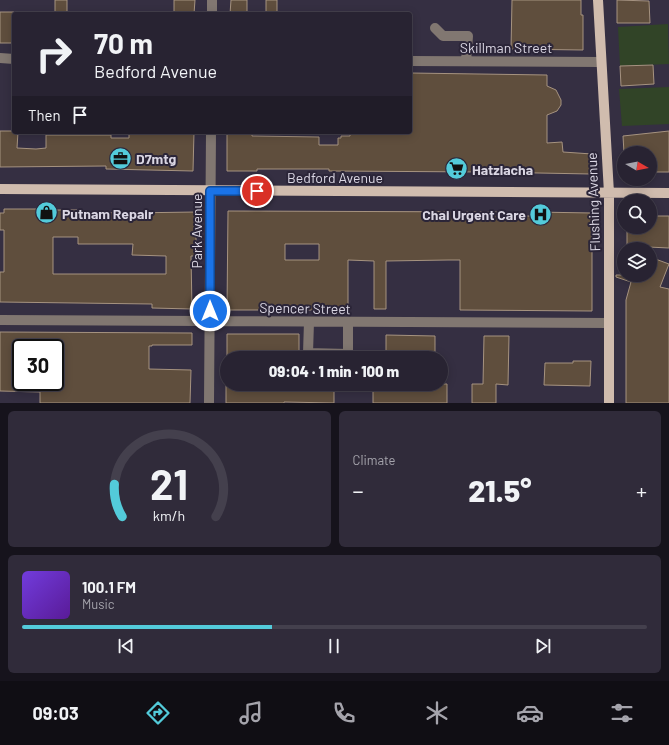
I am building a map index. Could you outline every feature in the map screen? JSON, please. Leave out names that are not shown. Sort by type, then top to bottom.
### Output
[{"type":"main road","name":"Flushing Avenue","points":[[598,0],[609,193],[609,403]]},
{"type":"main road","name":"Bedford Avenue","points":[[0,189],[669,193]]},
{"type":"street","points":[[212,0],[212,12]]},
{"type":"street","points":[[435,28],[443,36],[468,36],[466,61]]},
{"type":"street","points":[[0,58],[12,58]]},
{"type":"street","name":"Skillman Street","points":[[412,61],[601,62]]},
{"type":"street","name":"Park Avenue","points":[[209,403],[211,134]]},
{"type":"street","name":"Spencer Street","points":[[0,320],[609,323]]},
{"type":"street","points":[[309,322],[308,354],[348,354],[348,322]]},
{"type":"green space","points":[[668,24],[669,64],[620,66],[618,27]]},
{"type":"green space","points":[[669,87],[669,124],[622,126],[619,89]]},
{"type":"building","points":[[55,0],[67,0],[67,12],[55,12]]},
{"type":"building","points":[[174,0],[195,0],[194,12],[174,12]]},
{"type":"building","points":[[231,0],[247,0],[247,12],[230,12]]},
{"type":"building","points":[[266,0],[277,0],[277,12],[266,12]]},
{"type":"building","points":[[512,0],[581,0],[581,15],[583,15],[583,50],[511,49]]},
{"type":"building","points":[[617,0],[649,1],[650,23],[617,23]]},
{"type":"building","points":[[0,12],[12,12],[12,43],[0,43]]},
{"type":"building","points":[[653,65],[654,84],[621,86],[620,66]]},
{"type":"building","points":[[412,73],[547,75],[547,86],[556,90],[561,100],[561,105],[557,111],[547,115],[547,143],[562,142],[563,152],[592,154],[591,174],[329,171],[329,169],[257,169],[257,171],[227,171],[227,134],[319,137],[319,145],[338,145],[338,138],[341,138],[341,136],[350,136],[350,134],[412,134]]},
{"type":"building","points":[[0,131],[12,131],[12,134],[18,134],[17,148],[36,149],[46,148],[46,135],[111,135],[111,138],[129,138],[129,134],[194,134],[193,171],[106,169],[106,166],[0,167]]},
{"type":"building","points":[[669,131],[669,172],[657,172],[657,146],[624,146],[623,136]]},
{"type":"building","points":[[4,209],[54,209],[77,210],[77,212],[127,213],[196,212],[196,256],[191,256],[192,309],[152,308],[152,304],[0,302],[0,272],[4,272],[4,230],[0,230],[0,213],[4,213]],"holes":[[[53,237],[78,237],[78,244],[133,244],[132,255],[166,256],[166,274],[53,274]]]},
{"type":"building","points":[[228,211],[498,212],[498,216],[535,216],[535,212],[592,213],[592,311],[460,310],[460,260],[386,261],[386,309],[374,309],[374,261],[348,260],[348,310],[227,310]],"holes":[[[285,244],[319,244],[319,260],[285,260]]]},
{"type":"building","points":[[657,216],[669,216],[669,248],[657,247],[657,242],[627,242],[627,234],[657,234]]},
{"type":"building","points":[[657,260],[669,264],[660,287],[669,289],[669,403],[626,403],[626,300],[631,282],[657,282]]},
{"type":"building","points":[[0,332],[192,333],[192,345],[149,346],[149,369],[191,370],[190,403],[40,403],[40,392],[0,391]]},
{"type":"building","points":[[227,334],[299,334],[299,351],[227,351]]},
{"type":"building","points":[[386,335],[435,336],[435,351],[386,351]]},
{"type":"building","points":[[484,336],[509,336],[508,385],[496,384],[496,403],[472,403],[472,384],[483,384]]},
{"type":"building","points":[[573,361],[591,361],[590,386],[544,385],[545,363],[573,363]]},
{"type":"building","points":[[226,391],[334,391],[334,403],[226,403]]},
{"type":"building","points":[[373,391],[447,391],[447,403],[373,403]]},
{"type":"place","name":"D7mtg","points":[[120,158]]},
{"type":"place","name":"Hatzlacha","points":[[456,169]]},
{"type":"place","name":"Putnam Repair","points":[[46,213]]},
{"type":"place","name":"Chai Urgent Care","points":[[541,214]]},
{"type":"route","points":[[210,311],[210,191],[257,191]]}]
